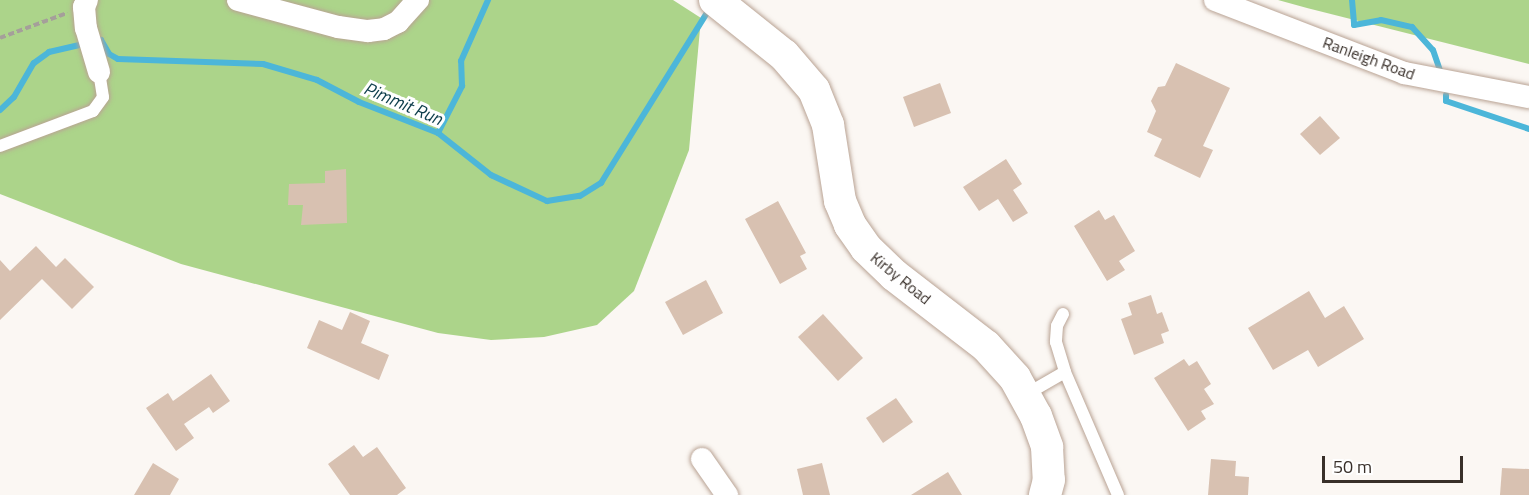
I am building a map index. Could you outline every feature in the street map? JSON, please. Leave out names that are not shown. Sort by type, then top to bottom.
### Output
[{"type":"main road","name":"Kirby Road","points":[[723,6],[784,55],[814,90],[828,125],[840,201],[850,225],[866,248],[894,275],[986,346],[1002,363],[1025,395],[1047,447],[1049,480],[1045,495]]},
{"type":"street","points":[[238,0],[338,27],[368,32],[384,29],[399,22],[418,0]]},
{"type":"street","name":"Ranleigh Road","points":[[1215,0],[1404,73],[1529,97]]},
{"type":"street","points":[[86,12],[99,72]]},
{"type":"street","points":[[702,459],[727,495]]},
{"type":"lane","points":[[0,146],[93,111],[103,96],[99,72]]},
{"type":"lane","points":[[1063,314],[1057,326],[1056,342],[1065,372],[1118,495]]},
{"type":"lane","points":[[1025,395],[1065,372]]},
{"type":"path","points":[[0,38],[86,12]]},
{"type":"green space","points":[[0,0],[673,0],[701,18],[689,150],[634,291],[597,325],[544,337],[491,340],[438,333],[181,264],[0,194]]},
{"type":"green space","points":[[1278,0],[1529,0],[1529,64],[1307,8]]},
{"type":"building","points":[[1176,63],[1230,88],[1203,146],[1213,150],[1200,178],[1154,156],[1162,139],[1147,132],[1156,111],[1151,101],[1158,87],[1165,86]]},
{"type":"building","points":[[940,83],[951,113],[914,127],[903,97]]},
{"type":"building","points":[[1320,116],[1340,138],[1320,155],[1300,134]]},
{"type":"building","points":[[1006,159],[1022,184],[1013,190],[1028,213],[1013,222],[998,199],[979,211],[963,187]]},
{"type":"building","points":[[346,169],[347,223],[301,225],[303,205],[288,205],[289,184],[325,183],[325,171]]},
{"type":"building","points":[[778,201],[806,253],[800,256],[807,269],[780,284],[745,219]]},
{"type":"building","points":[[1099,210],[1105,220],[1114,215],[1135,251],[1119,261],[1125,270],[1107,281],[1074,226]]},
{"type":"building","points":[[36,246],[56,267],[65,258],[94,287],[72,309],[42,279],[0,320],[0,260],[10,271]]},
{"type":"building","points":[[706,280],[723,313],[683,335],[665,302]]},
{"type":"building","points":[[1309,291],[1325,318],[1344,306],[1364,339],[1318,367],[1308,350],[1273,370],[1248,328]]},
{"type":"building","points":[[1151,295],[1157,314],[1162,312],[1169,331],[1161,334],[1164,343],[1134,355],[1121,319],[1132,315],[1128,303]]},
{"type":"building","points":[[350,312],[370,321],[361,343],[389,355],[379,380],[307,348],[319,320],[342,330]]},
{"type":"building","points":[[823,314],[863,358],[838,381],[798,337]]},
{"type":"building","points":[[1184,359],[1189,366],[1197,361],[1211,384],[1204,389],[1214,404],[1201,411],[1206,419],[1188,431],[1154,378]]},
{"type":"building","points":[[211,374],[230,401],[213,413],[209,407],[184,424],[194,438],[176,451],[146,408],[168,393],[173,401]]},
{"type":"building","points":[[896,398],[913,422],[883,443],[866,418]]},
{"type":"building","points":[[354,445],[363,457],[377,447],[406,488],[397,495],[350,495],[328,464]]},
{"type":"building","points":[[1211,459],[1236,461],[1235,476],[1249,477],[1248,495],[1208,495]]},
{"type":"building","points":[[153,463],[179,479],[170,495],[134,495]]},
{"type":"building","points":[[822,463],[830,495],[803,495],[797,469]]},
{"type":"building","points":[[1502,468],[1529,469],[1529,495],[1500,495]]},
{"type":"building","points":[[948,472],[962,495],[911,495]]},
{"type":"waterway","points":[[438,133],[462,86],[461,61],[488,0]]},
{"type":"waterway","points":[[1352,0],[1354,25],[1381,20],[1412,27],[1433,50],[1440,70]]},
{"type":"waterway","name":"Pimmit Run","points":[[97,40],[101,40],[109,54],[118,59],[263,64],[317,80],[359,102],[438,133],[491,175],[547,201],[580,196],[601,183],[710,8]]},
{"type":"waterway","name":"Pimmit Run","points":[[0,110],[14,97],[34,63],[49,52],[87,43]]},
{"type":"waterway","points":[[1446,95],[1446,101],[1529,129]]}]
